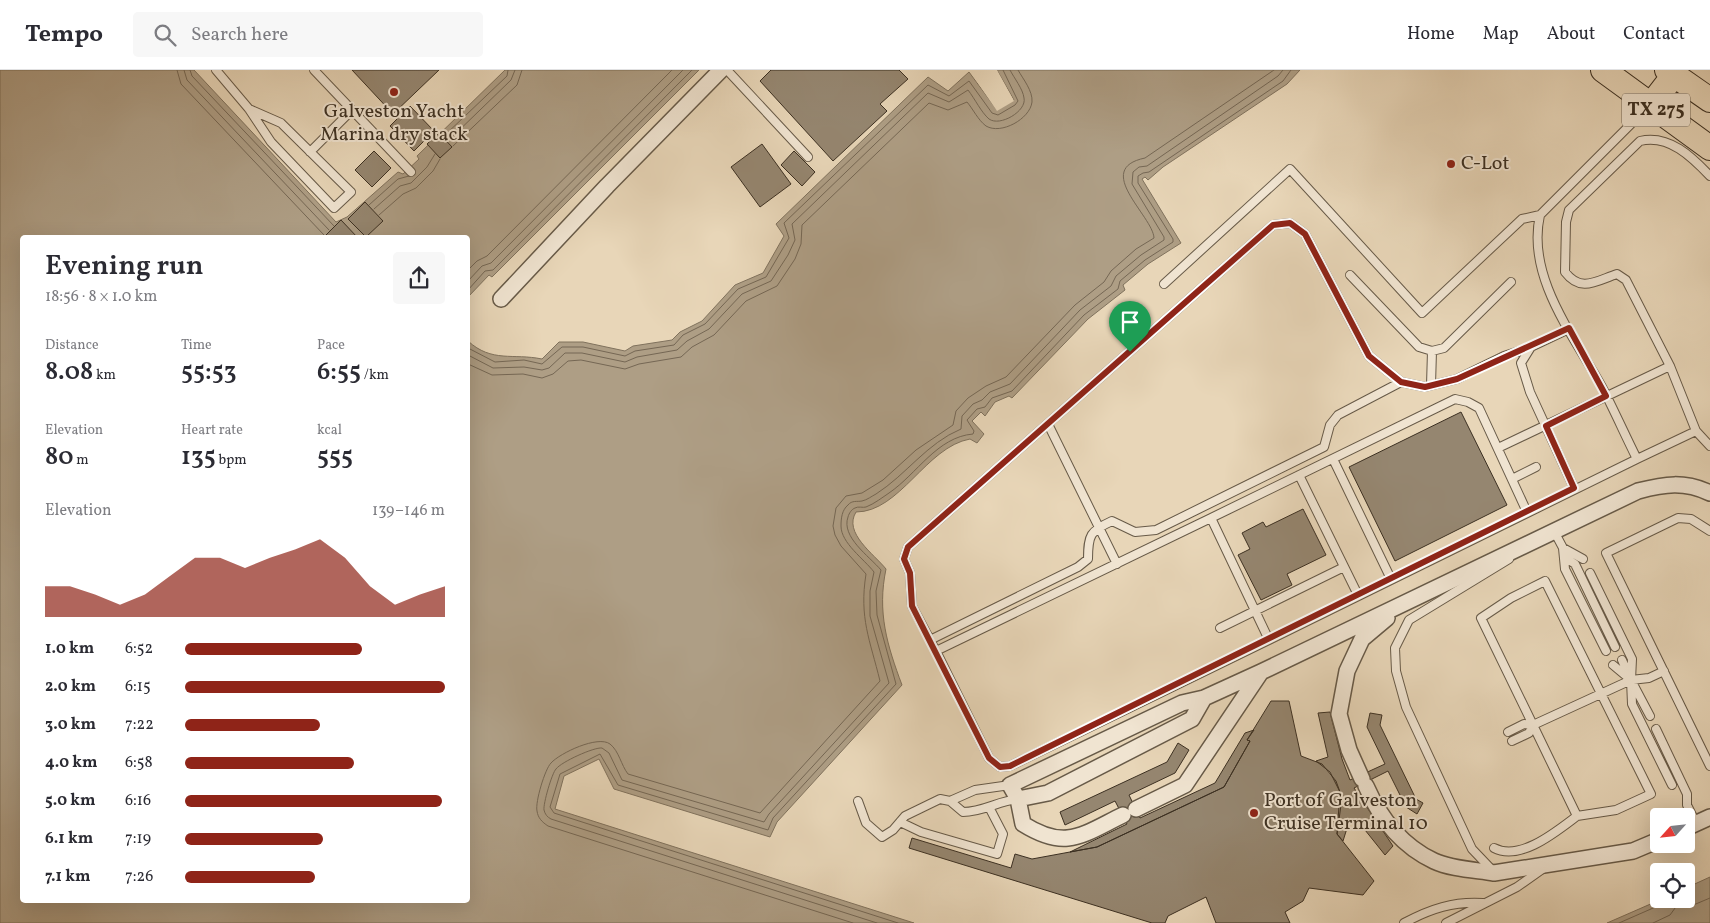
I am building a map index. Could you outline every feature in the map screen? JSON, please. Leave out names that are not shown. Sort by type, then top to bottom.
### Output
[{"type":"main road","name":"TX 275","points":[[1602,70],[1710,148]]},
{"type":"main road","name":"TX 275","points":[[1673,72],[1710,100]]},
{"type":"main road","points":[[1650,106],[1673,72]]},
{"type":"street","points":[[501,299],[614,179],[721,70]]},
{"type":"street","points":[[1261,672],[1185,785],[1071,840],[1040,834],[1023,824],[1018,799],[1010,785],[1182,703],[1204,698],[1261,672],[1638,491],[1669,483],[1699,488],[1710,493]]},
{"type":"street","points":[[1403,604],[1362,639],[1347,671],[1339,714],[1350,750],[1375,806],[1401,840],[1435,862],[1494,873],[1633,852],[1650,844]]},
{"type":"street","points":[[1018,799],[1048,793],[1192,719],[1204,698]]},
{"type":"lane","points":[[216,70],[249,109],[271,142],[334,208],[351,192],[281,123],[249,109]]},
{"type":"lane","points":[[314,70],[411,172]]},
{"type":"lane","points":[[727,70],[808,157]]},
{"type":"lane","points":[[1164,284],[1290,169],[1422,313],[1522,220],[1540,216],[1650,106]]},
{"type":"lane","points":[[310,152],[352,110]]},
{"type":"lane","points":[[1710,176],[1692,157],[1666,141],[1652,138],[1640,141],[1569,210],[1566,222],[1565,272],[1572,281],[1583,285],[1617,274],[1626,280],[1670,366],[1696,430],[1710,446]]},
{"type":"lane","points":[[1540,216],[1538,243],[1543,273],[1554,303],[1606,396],[1636,459]]},
{"type":"lane","points":[[1569,328],[1531,347],[1504,356],[1457,379],[1425,387],[1401,382],[1369,356],[1305,234],[1290,223],[1273,225],[908,547],[904,559],[910,573],[912,606],[989,758],[1000,767],[1010,766],[1574,488],[1696,430]]},
{"type":"lane","points":[[1350,275],[1419,347],[1432,351],[1444,348],[1511,282]]},
{"type":"lane","points":[[1531,347],[1521,363],[1530,392],[1574,488]]},
{"type":"lane","points":[[1431,385],[1432,351]]},
{"type":"lane","points":[[1498,448],[1670,366]]},
{"type":"lane","points":[[930,640],[1078,567],[1088,559],[1088,541],[1094,530],[1099,527],[1112,521],[1135,532],[1156,530],[1324,447],[1330,425],[1338,415],[1401,382]]},
{"type":"lane","points":[[936,651],[1455,399],[1468,402],[1479,408],[1527,512]]},
{"type":"lane","points":[[1048,424],[1117,564]]},
{"type":"lane","points":[[1333,459],[1391,579]]},
{"type":"lane","points":[[1512,479],[1536,467]]},
{"type":"lane","points":[[1299,475],[1358,595]]},
{"type":"lane","points":[[1211,518],[1269,640]]},
{"type":"lane","points":[[1710,532],[1691,519],[1678,518],[1606,553],[1710,766]]},
{"type":"lane","points":[[1554,531],[1564,553],[1574,564],[1615,647]]},
{"type":"lane","points":[[1494,873],[1472,849],[1406,707],[1396,671],[1395,648],[1409,620],[1508,561],[1524,546]]},
{"type":"lane","points":[[1564,553],[1583,559]]},
{"type":"lane","points":[[1564,553],[1565,569],[1606,651]]},
{"type":"lane","points":[[1220,628],[1344,567]]},
{"type":"lane","points":[[1590,573],[1632,659],[1632,704],[1672,785]]},
{"type":"lane","points":[[1494,848],[1502,853],[1523,849],[1558,831],[1577,816],[1616,810],[1651,794],[1545,581],[1511,598],[1481,618],[1577,816]]},
{"type":"lane","points":[[1622,660],[1650,716]]},
{"type":"lane","points":[[1613,665],[1631,680]]},
{"type":"lane","points":[[1508,732],[1524,724],[1533,725],[1631,680],[1649,678],[1664,671]]},
{"type":"lane","points":[[1512,741],[1529,733],[1533,725]]},
{"type":"lane","points":[[1656,729],[1687,794],[1687,805]]},
{"type":"lane","points":[[950,801],[975,790],[1010,785]]},
{"type":"lane","points":[[858,801],[866,823],[882,837],[893,830],[905,816],[940,799],[950,801],[963,812],[978,812],[1000,801],[1018,799]]},
{"type":"lane","points":[[1678,799],[1687,805],[1698,823]]},
{"type":"lane","points":[[900,822],[921,832],[997,854],[1003,834],[989,807]]},
{"type":"lane","points":[[1446,923],[1516,887],[1549,864]]},
{"type":"lane","points":[[1404,923],[1437,907],[1466,902],[1485,903]]},
{"type":"water","points":[[0,70],[194,70],[336,222],[347,217],[398,172],[403,174],[419,159],[417,156],[505,70],[699,70],[492,277],[489,275],[470,295],[470,235],[20,235],[20,903],[470,903],[470,343],[477,348],[494,355],[542,359],[559,342],[583,342],[625,351],[633,346],[672,340],[680,332],[702,321],[735,285],[763,273],[784,236],[776,224],[928,77],[948,91],[969,72],[997,110],[1014,100],[997,70],[1300,70],[1287,84],[1163,167],[1148,180],[1145,177],[1142,179],[1181,243],[1148,264],[1123,285],[1125,290],[1088,319],[1012,398],[1009,396],[995,402],[985,416],[981,412],[972,421],[984,434],[977,443],[970,439],[954,444],[886,502],[872,509],[856,512],[853,520],[857,535],[886,569],[883,585],[883,614],[888,642],[902,685],[777,822],[770,837],[614,789],[599,759],[564,776],[555,809],[914,923],[0,923]]},
{"type":"water","points":[[1710,877],[1710,923],[1607,923],[1650,904],[1650,908],[1695,908],[1695,884]]},
{"type":"pier","points":[[969,70],[997,107],[1010,100],[994,70],[997,70],[1014,101],[997,111]]},
{"type":"building","name":"Galveston Yacht Marina dry stack","points":[[352,70],[439,70],[393,114]]},
{"type":"building","points":[[771,70],[899,70],[908,79],[880,104],[887,111],[833,161],[760,81]]},
{"type":"building","points":[[410,106],[434,131],[414,151],[390,126]]},
{"type":"building","points":[[439,133],[452,147],[440,158],[427,144]]},
{"type":"building","points":[[762,144],[791,184],[760,207],[731,167]]},
{"type":"building","points":[[374,151],[391,168],[372,187],[355,170]]},
{"type":"building","points":[[794,151],[815,172],[802,186],[781,165]]},
{"type":"building","points":[[365,202],[383,221],[368,235],[364,235],[348,219]]},
{"type":"building","points":[[341,220],[355,235],[326,235]]},
{"type":"building","points":[[1461,412],[1507,505],[1395,561],[1349,467]]},
{"type":"building","points":[[1303,509],[1326,555],[1287,574],[1292,585],[1261,600],[1238,555],[1250,549],[1242,533],[1263,522],[1266,527]]},
{"type":"building","name":"Port of Galveston Cruise Terminal 10","points":[[1271,701],[1289,701],[1301,756],[1322,764],[1336,781],[1340,792],[1341,805],[1337,834],[1374,881],[1363,895],[1309,888],[1303,901],[1285,912],[1290,923],[1216,923],[1206,897],[1168,916],[1165,923],[1152,923],[909,848],[912,838],[1011,868],[1015,854],[1032,859],[1097,847],[1224,787],[1250,741],[1247,740]]},
{"type":"building","points":[[1330,712],[1342,759],[1350,780],[1385,764],[1367,727],[1370,713],[1382,715],[1380,725],[1416,799],[1423,803],[1417,814],[1406,807],[1388,771],[1354,788],[1393,846],[1385,855],[1357,820],[1348,825],[1343,841],[1337,834],[1340,792],[1330,772],[1316,761],[1328,757],[1318,713]]},
{"type":"building","points":[[1254,730],[1247,740],[1250,741],[1224,787],[1097,847],[1070,852],[1127,824],[1115,801],[1065,825],[1060,812],[1167,762],[1178,743],[1189,750],[1175,773],[1129,795],[1140,818],[1215,783],[1245,733]]},
{"type":"place","name":"Galveston Yacht Marina dry stack","points":[[394,92]]},
{"type":"place","name":"C-Lot","points":[[1451,164]]},
{"type":"place","name":"Port of Galveston Cruise Terminal 10","points":[[1254,813]]},
{"type":"route","points":[[1290,223],[1305,234],[1369,356],[1401,382],[1425,387],[1457,379],[1504,356],[1531,347],[1569,328],[1606,396],[1546,426],[1574,488],[1010,766],[1000,767],[989,758],[912,606],[912,584],[904,559],[908,547],[1130,352],[1273,225],[1290,223]]}]
